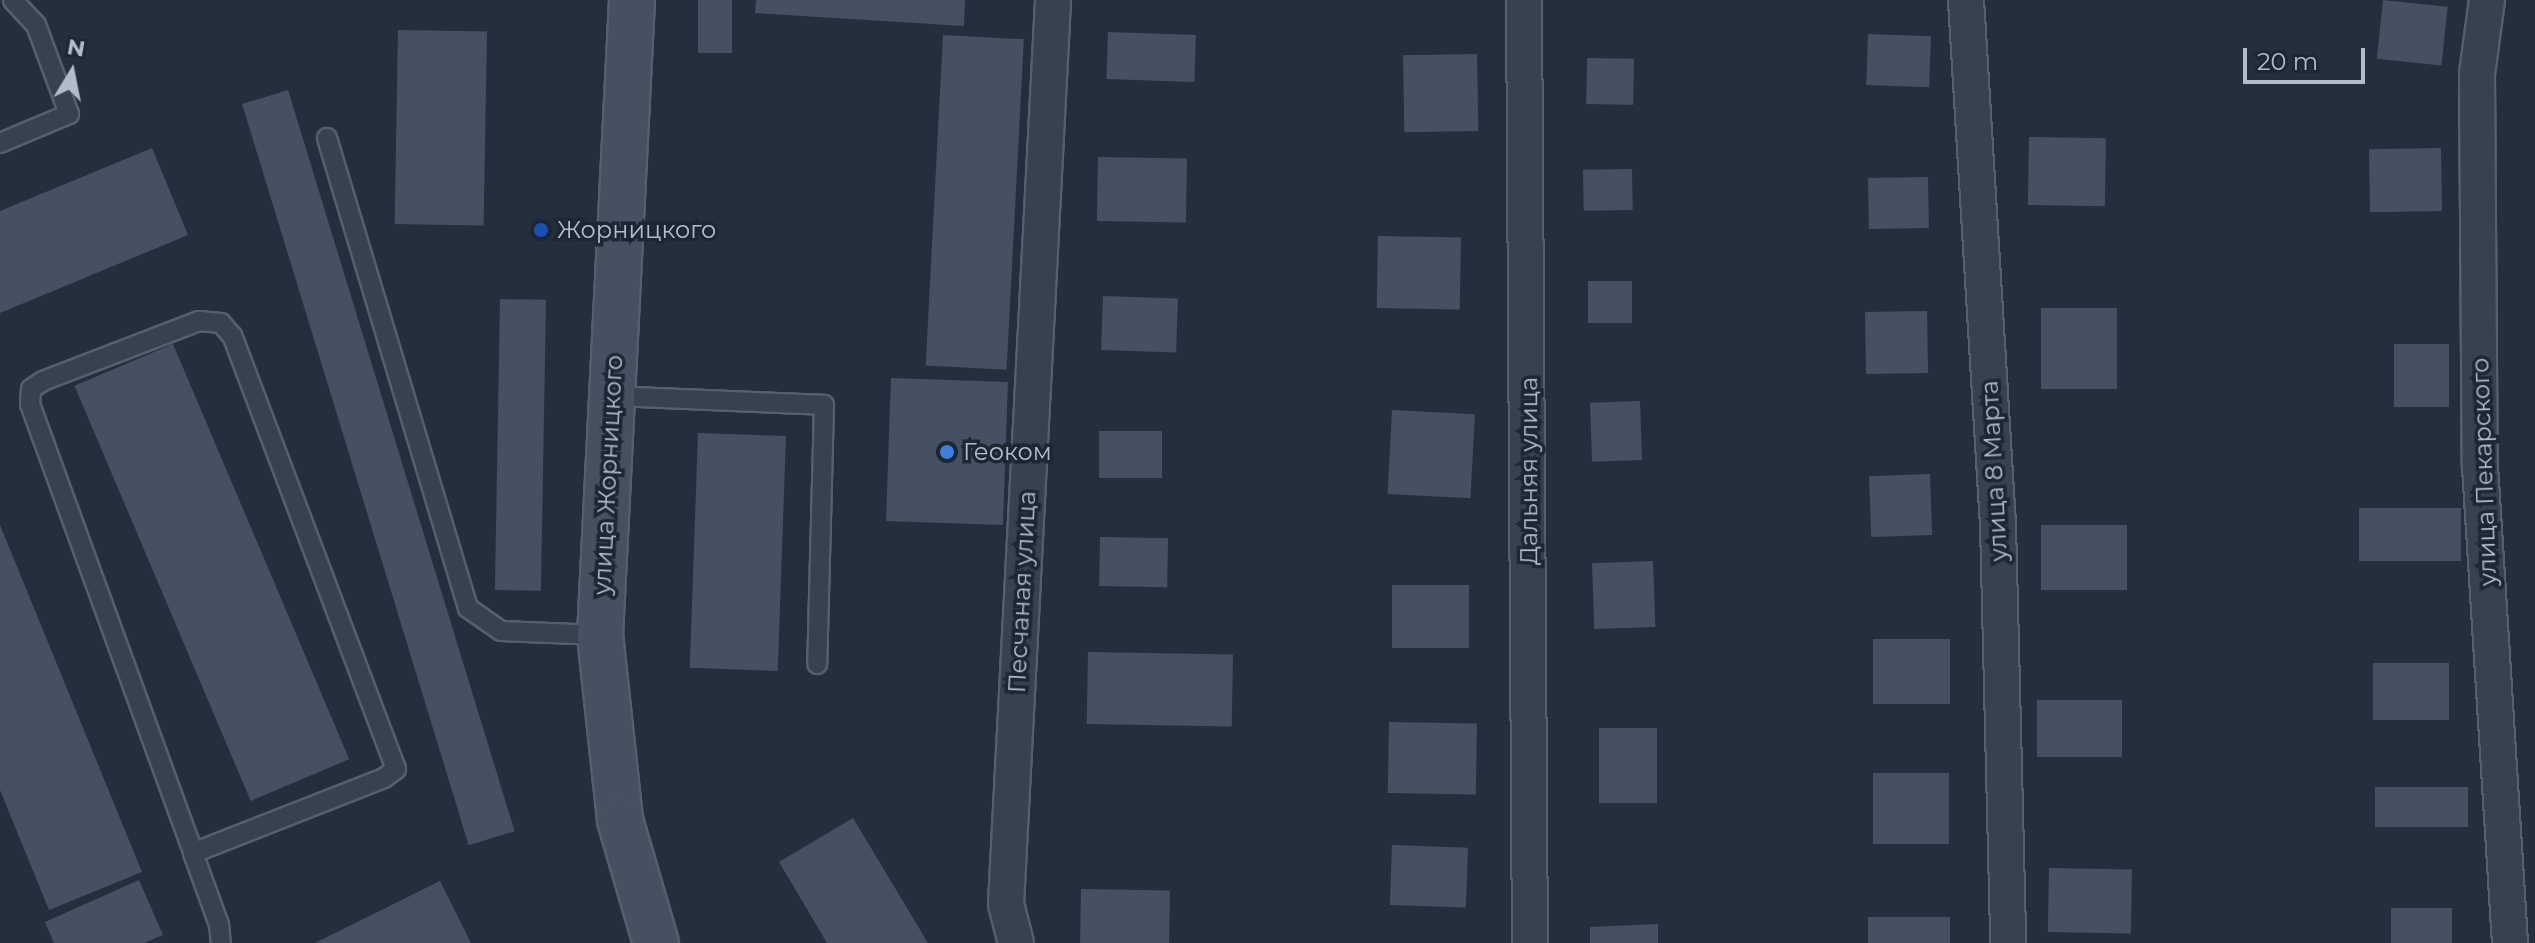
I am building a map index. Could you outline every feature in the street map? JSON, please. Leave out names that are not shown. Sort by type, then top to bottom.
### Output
[{"type":"main road","name":"улица Жорницкого","points":[[632,0],[600,635],[611,773],[646,940]]},
{"type":"street","name":"Песчаная улица","points":[[1016,943],[1006,904],[1053,0]]},
{"type":"street","name":"Дальняя улица","points":[[1524,0],[1530,943]]},
{"type":"street","name":"улица 8 Марта","points":[[1966,0],[1998,524],[2008,943]]},
{"type":"street","name":"улица Пекарского","points":[[2487,0],[2477,74],[2480,466],[2510,943]]},
{"type":"lane","points":[[0,143],[69,114],[36,25],[13,0]]},
{"type":"lane","points":[[327,138],[468,608],[501,631],[600,635]]},
{"type":"lane","points":[[193,853],[384,778],[396,769],[232,336],[221,323],[199,321],[43,381],[31,389],[30,404],[193,853],[221,943]]},
{"type":"lane","points":[[612,396],[824,405],[817,664]]},
{"type":"building","points":[[698,0],[732,0],[732,53],[698,53]]},
{"type":"building","points":[[756,0],[965,0],[964,26],[755,13]]},
{"type":"building","points":[[2383,0],[2448,7],[2441,65],[2377,59]]},
{"type":"building","points":[[398,30],[487,32],[484,226],[395,224]]},
{"type":"building","points":[[1108,32],[1196,35],[1194,82],[1106,79]]},
{"type":"building","points":[[1868,34],[1931,36],[1929,87],[1866,85]]},
{"type":"building","points":[[943,35],[1024,39],[1007,370],[926,366]]},
{"type":"building","points":[[1477,54],[1478,131],[1404,132],[1403,55]]},
{"type":"building","points":[[1587,58],[1634,59],[1633,105],[1586,104]]},
{"type":"building","points":[[288,90],[515,831],[469,845],[242,104]]},
{"type":"building","points":[[2029,137],[2106,138],[2105,206],[2028,205]]},
{"type":"building","points":[[152,148],[188,235],[0,313],[0,211]]},
{"type":"building","points":[[2441,148],[2442,211],[2370,212],[2369,149]]},
{"type":"building","points":[[1098,157],[1187,159],[1186,223],[1097,221]]},
{"type":"building","points":[[1632,169],[1633,210],[1584,211],[1583,170]]},
{"type":"building","points":[[1928,177],[1929,228],[1869,229],[1868,178]]},
{"type":"building","points":[[1378,236],[1461,237],[1460,309],[1377,308]]},
{"type":"building","points":[[1588,281],[1632,281],[1632,323],[1588,323]]},
{"type":"building","points":[[1103,296],[1178,299],[1176,353],[1101,350]]},
{"type":"building","points":[[500,299],[546,300],[541,591],[495,590]]},
{"type":"building","points":[[2041,308],[2117,308],[2117,389],[2041,389]]},
{"type":"building","points":[[1927,311],[1928,373],[1866,374],[1865,312]]},
{"type":"building","points":[[173,344],[349,759],[251,801],[75,386]]},
{"type":"building","points":[[2394,344],[2449,344],[2449,407],[2394,407]]},
{"type":"building","name":"Геоком","points":[[891,378],[1008,382],[1003,525],[886,521]]},
{"type":"building","points":[[1640,401],[1642,460],[1592,462],[1590,403]]},
{"type":"building","points":[[1392,410],[1475,414],[1470,498],[1388,494]]},
{"type":"building","points":[[1099,431],[1162,431],[1162,478],[1099,478]]},
{"type":"building","points":[[698,433],[786,436],[778,671],[690,668]]},
{"type":"building","points":[[1930,474],[1932,535],[1871,537],[1869,476]]},
{"type":"building","points":[[2359,508],[2461,508],[2461,561],[2359,561]]},
{"type":"building","points":[[0,525],[142,872],[49,910],[0,790]]},
{"type":"building","points":[[2041,525],[2127,525],[2127,590],[2041,590]]},
{"type":"building","points":[[1100,537],[1168,538],[1167,587],[1099,586]]},
{"type":"building","points":[[1653,561],[1655,627],[1594,629],[1592,563]]},
{"type":"building","points":[[1392,585],[1469,585],[1469,648],[1392,648]]},
{"type":"building","points":[[1873,639],[1950,639],[1950,704],[1873,704]]},
{"type":"building","points":[[1088,652],[1233,655],[1232,727],[1087,724]]},
{"type":"building","points":[[2373,663],[2449,663],[2449,720],[2373,720]]},
{"type":"building","points":[[2037,700],[2122,700],[2122,757],[2037,757]]},
{"type":"building","points":[[1389,722],[1477,724],[1476,795],[1388,793]]},
{"type":"building","points":[[1599,728],[1657,728],[1657,803],[1599,803]]},
{"type":"building","points":[[1873,773],[1949,773],[1949,844],[1873,844]]},
{"type":"building","points":[[2375,787],[2468,787],[2468,827],[2375,827]]},
{"type":"building","points":[[853,818],[928,943],[827,943],[779,862]]},
{"type":"building","points":[[1392,845],[1468,848],[1466,908],[1390,905]]},
{"type":"building","points":[[2049,868],[2132,869],[2131,933],[2048,932]]},
{"type":"building","points":[[139,880],[163,935],[144,943],[54,943],[45,922]]},
{"type":"building","points":[[440,881],[471,943],[315,943]]},
{"type":"building","points":[[1081,889],[1170,891],[1169,943],[1080,943]]},
{"type":"building","points":[[2391,908],[2452,908],[2452,943],[2391,943]]},
{"type":"building","points":[[1868,917],[1950,917],[1950,943],[1868,943]]},
{"type":"building","points":[[1658,924],[1658,943],[1590,943],[1590,927]]},
{"type":"place","name":"Жорницкого","points":[[541,230]]},
{"type":"place","name":"Геоком","points":[[947,452]]}]
